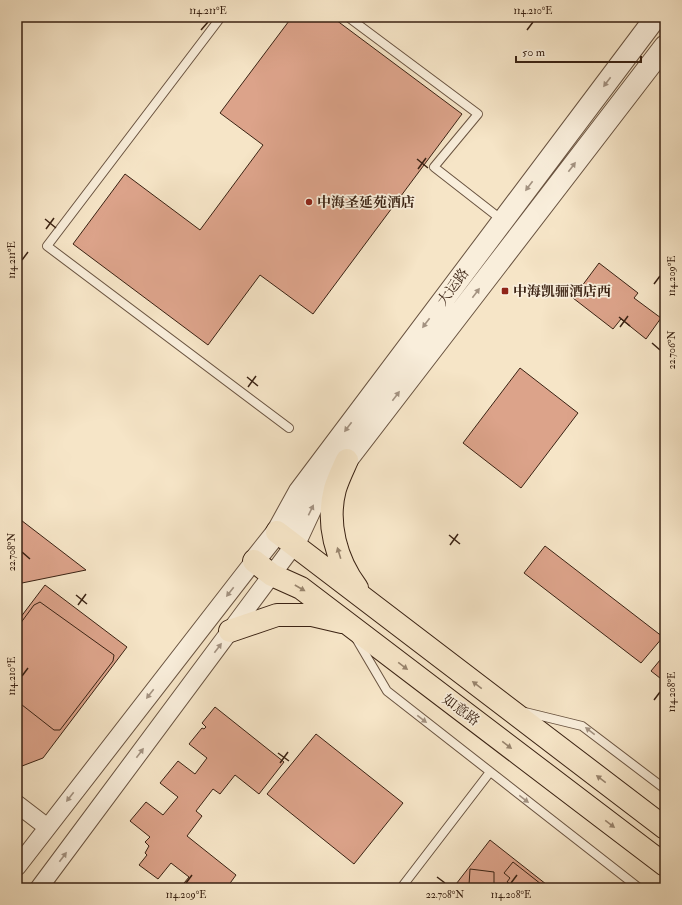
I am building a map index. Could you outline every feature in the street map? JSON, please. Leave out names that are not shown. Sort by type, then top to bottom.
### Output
[{"type":"main road","points":[[347,460],[335,488],[332,510],[333,532],[339,556],[348,576],[365,599]]},
{"type":"main road","points":[[277,532],[665,828]]},
{"type":"main road","name":"如意路","points":[[254,561],[272,575],[301,588],[665,865]]},
{"type":"main road","points":[[230,631],[277,615],[312,616],[348,623]]},
{"type":"street","name":"大运路","points":[[254,561],[277,532],[299,492],[656,17]]},
{"type":"street","name":"大运路","points":[[294,545],[313,504],[665,46]]},
{"type":"street","points":[[39,888],[294,545]]},
{"type":"street","points":[[17,867],[254,561]]},
{"type":"street","points":[[17,804],[47,827]]},
{"type":"lane","points":[[221,17],[47,246],[289,428]]},
{"type":"lane","points":[[348,17],[478,114],[434,167],[503,221]]},
{"type":"lane","points":[[348,623],[387,691],[639,888]]},
{"type":"lane","points":[[508,708],[582,726],[665,789]]},
{"type":"lane","points":[[401,888],[490,772]]},
{"type":"building","name":"中海圣延苑酒店","points":[[292,17],[332,17],[462,114],[313,314],[260,275],[208,345],[73,244],[125,174],[200,230],[263,145],[220,113]]},
{"type":"building","points":[[599,263],[638,293],[634,298],[661,318],[646,339],[621,319],[613,329],[573,298]]},
{"type":"building","points":[[520,368],[578,413],[521,488],[463,443]]},
{"type":"building","points":[[17,517],[86,570],[17,584]]},
{"type":"building","points":[[545,546],[663,637],[641,663],[524,573]]},
{"type":"building","points":[[45,585],[127,647],[43,758],[22,766],[17,762],[17,622]]},
{"type":"building","points":[[40,602],[114,655],[113,661],[60,730],[54,730],[17,701],[17,628],[34,605]]},
{"type":"building","points":[[665,654],[665,682],[651,671]]},
{"type":"building","points":[[215,707],[284,762],[259,794],[235,775],[220,794],[213,789],[196,811],[202,816],[187,836],[236,875],[228,886],[231,888],[180,888],[189,877],[171,863],[158,879],[139,865],[147,855],[145,853],[149,846],[145,842],[150,837],[130,821],[146,802],[163,815],[178,797],[160,783],[178,761],[195,774],[207,758],[189,744],[202,728],[204,729],[206,727],[202,723]]},
{"type":"building","points":[[316,734],[403,803],[354,864],[267,794]]},
{"type":"building","points":[[490,840],[551,888],[453,888]]},
{"type":"building","points":[[513,862],[546,888],[473,888],[474,885],[469,885],[470,869],[494,872],[494,885],[508,887],[510,884],[507,882],[510,878],[504,873]]},
{"type":"place","name":"中海圣延苑酒店","points":[[309,202]]},
{"type":"place","name":"中海凯骊酒店西","points":[[505,291]]}]
